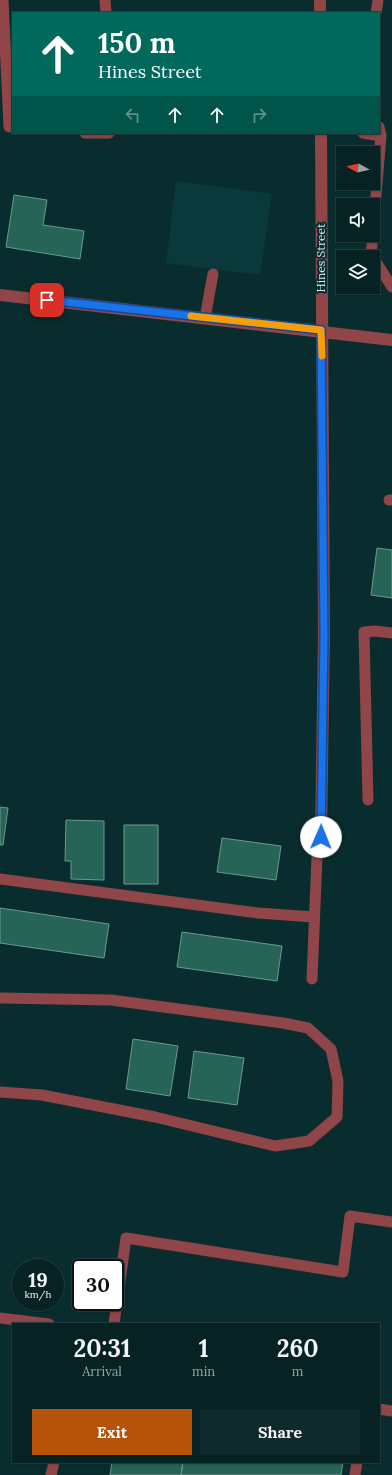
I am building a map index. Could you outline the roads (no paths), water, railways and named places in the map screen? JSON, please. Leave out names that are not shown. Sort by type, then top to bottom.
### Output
[{"type":"street","points":[[320,0],[320,12]]},
{"type":"street","name":"Hines Street","points":[[321,134],[324,635],[321,837]]},
{"type":"street","points":[[0,295],[321,330],[392,340]]},
{"type":"lane","points":[[3,0],[7,125]]},
{"type":"lane","points":[[105,0],[106,12]]},
{"type":"lane","points":[[376,12],[378,0]]},
{"type":"lane","points":[[375,198],[380,134]]},
{"type":"lane","points":[[372,242],[371,254],[392,287]]},
{"type":"lane","points":[[206,318],[213,274]]},
{"type":"lane","points":[[368,800],[364,632],[375,631],[392,633]]},
{"type":"lane","points":[[312,979],[317,857]]},
{"type":"lane","points":[[0,879],[258,913],[314,917]]},
{"type":"lane","points":[[0,998],[111,1000],[276,1022],[308,1028],[331,1049],[338,1082],[337,1117],[309,1141],[275,1146],[154,1117],[42,1096],[0,1092]]},
{"type":"lane","points":[[114,1323],[126,1238],[343,1272],[350,1216],[392,1222]]},
{"type":"lane","points":[[0,1318],[41,1323]]},
{"type":"lane","points":[[380,1409],[392,1411]]},
{"type":"lane","points":[[51,1475],[54,1463]]},
{"type":"lane","points":[[355,1475],[357,1463]]}]
